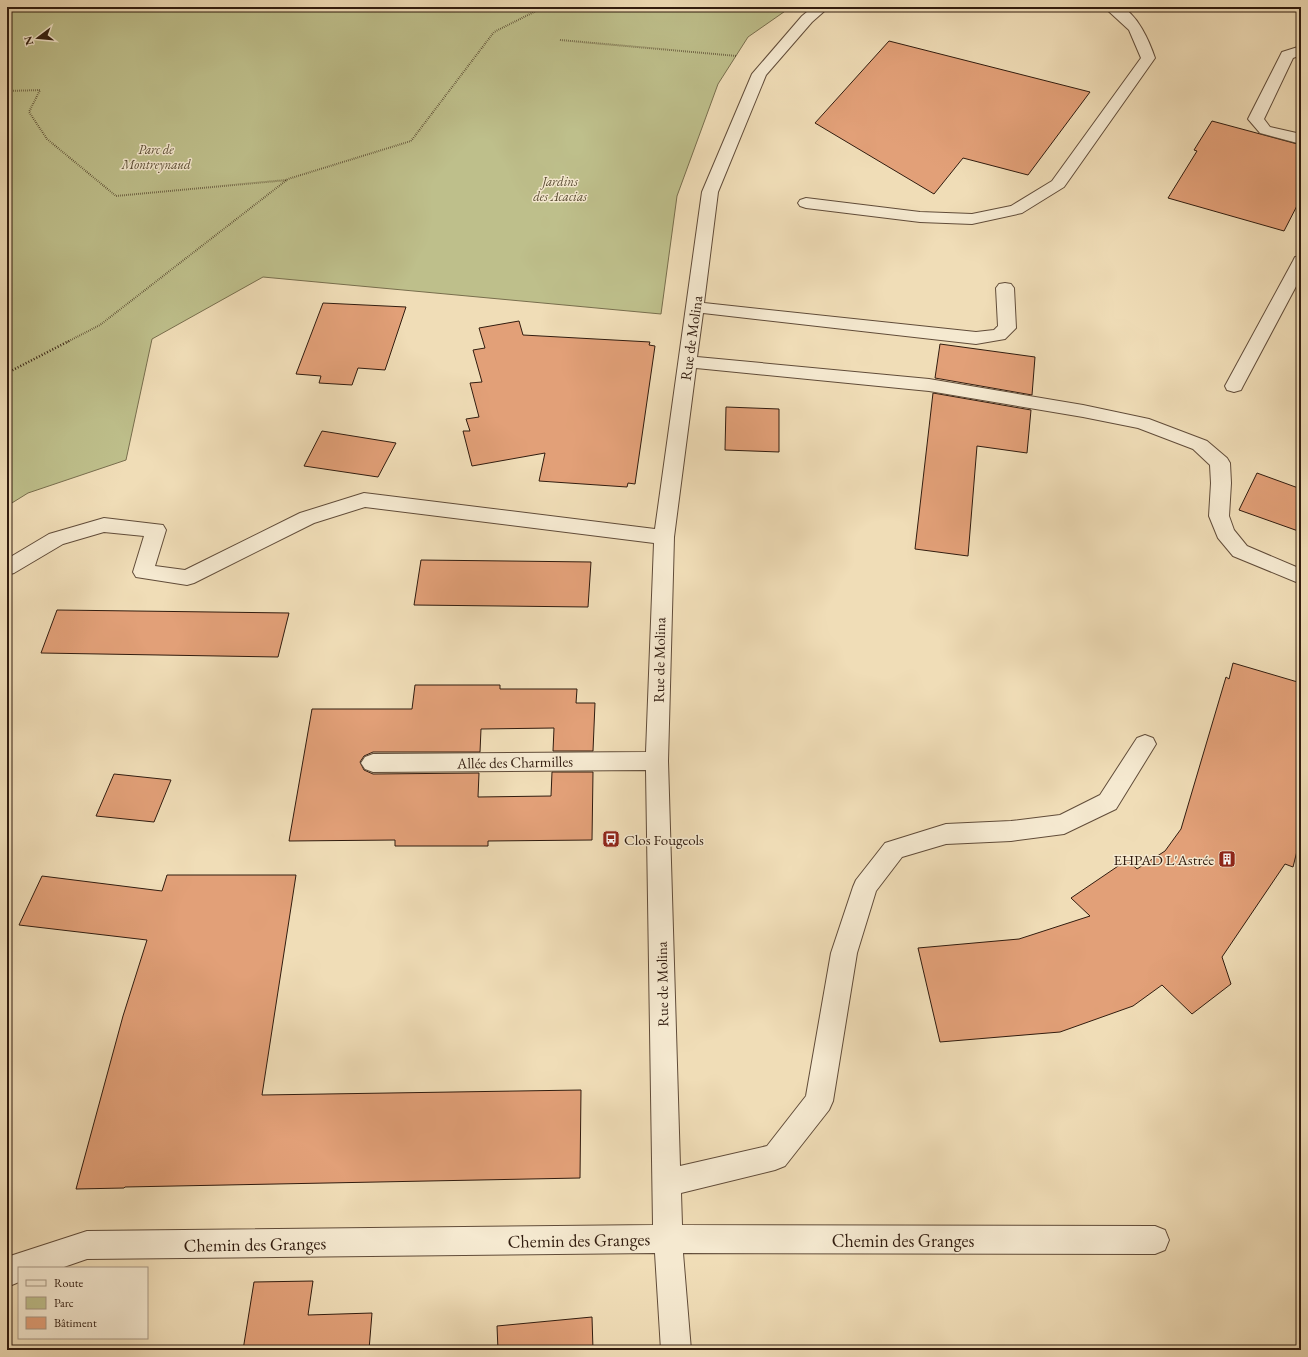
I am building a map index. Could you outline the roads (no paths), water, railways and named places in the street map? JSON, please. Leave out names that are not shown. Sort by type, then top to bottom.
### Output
[{"type":"street","name":"Rue de Molina","points":[[676,1350],[668,1239],[657,761],[664,537],[710,192],[759,74],[807,19],[822,7]]},
{"type":"street","points":[[806,203],[920,217],[972,219],[1016,210],[1058,184],[1148,58],[1141,34],[1123,14],[1111,7]]},
{"type":"street","points":[[1301,50],[1287,55],[1256,119],[1265,130],[1301,139]]},
{"type":"street","points":[[1234,386],[1301,261]]},
{"type":"street","points":[[695,307],[976,338],[999,335],[1007,328],[1005,288]]},
{"type":"street","points":[[688,362],[929,385],[1083,411],[1142,423],[1200,445],[1220,463],[1221,483],[1219,516],[1225,533],[1240,551],[1301,577]]},
{"type":"street","points":[[7,568],[56,539],[104,526],[156,530],[143,572],[188,578],[307,518],[364,500],[664,537]]},
{"type":"street","points":[[667,1183],[775,1156],[819,1101],[847,946],[864,887],[894,850],[946,834],[1011,831],[1064,824],[1108,802],[1145,744]]},
{"type":"street","name":"Allée des Charmilles","points":[[373,763],[657,761]]},
{"type":"street","name":"Chemin des Granges","points":[[22,1267],[87,1246],[668,1239],[1155,1240]]},
{"type":"street","name":"Chemin des Granges","points":[[7,1272],[18,1268]]},
{"type":"place","name":"Clos Fougeols","points":[[611,839]]},
{"type":"place","name":"EHPAD L'Astrée","points":[[1227,859]]},
{"type":"park label","name":"Parc de Montreynaud","points":[[156,156]]},
{"type":"park label","name":"Jardins des Acacias","points":[[560,188]]}]
